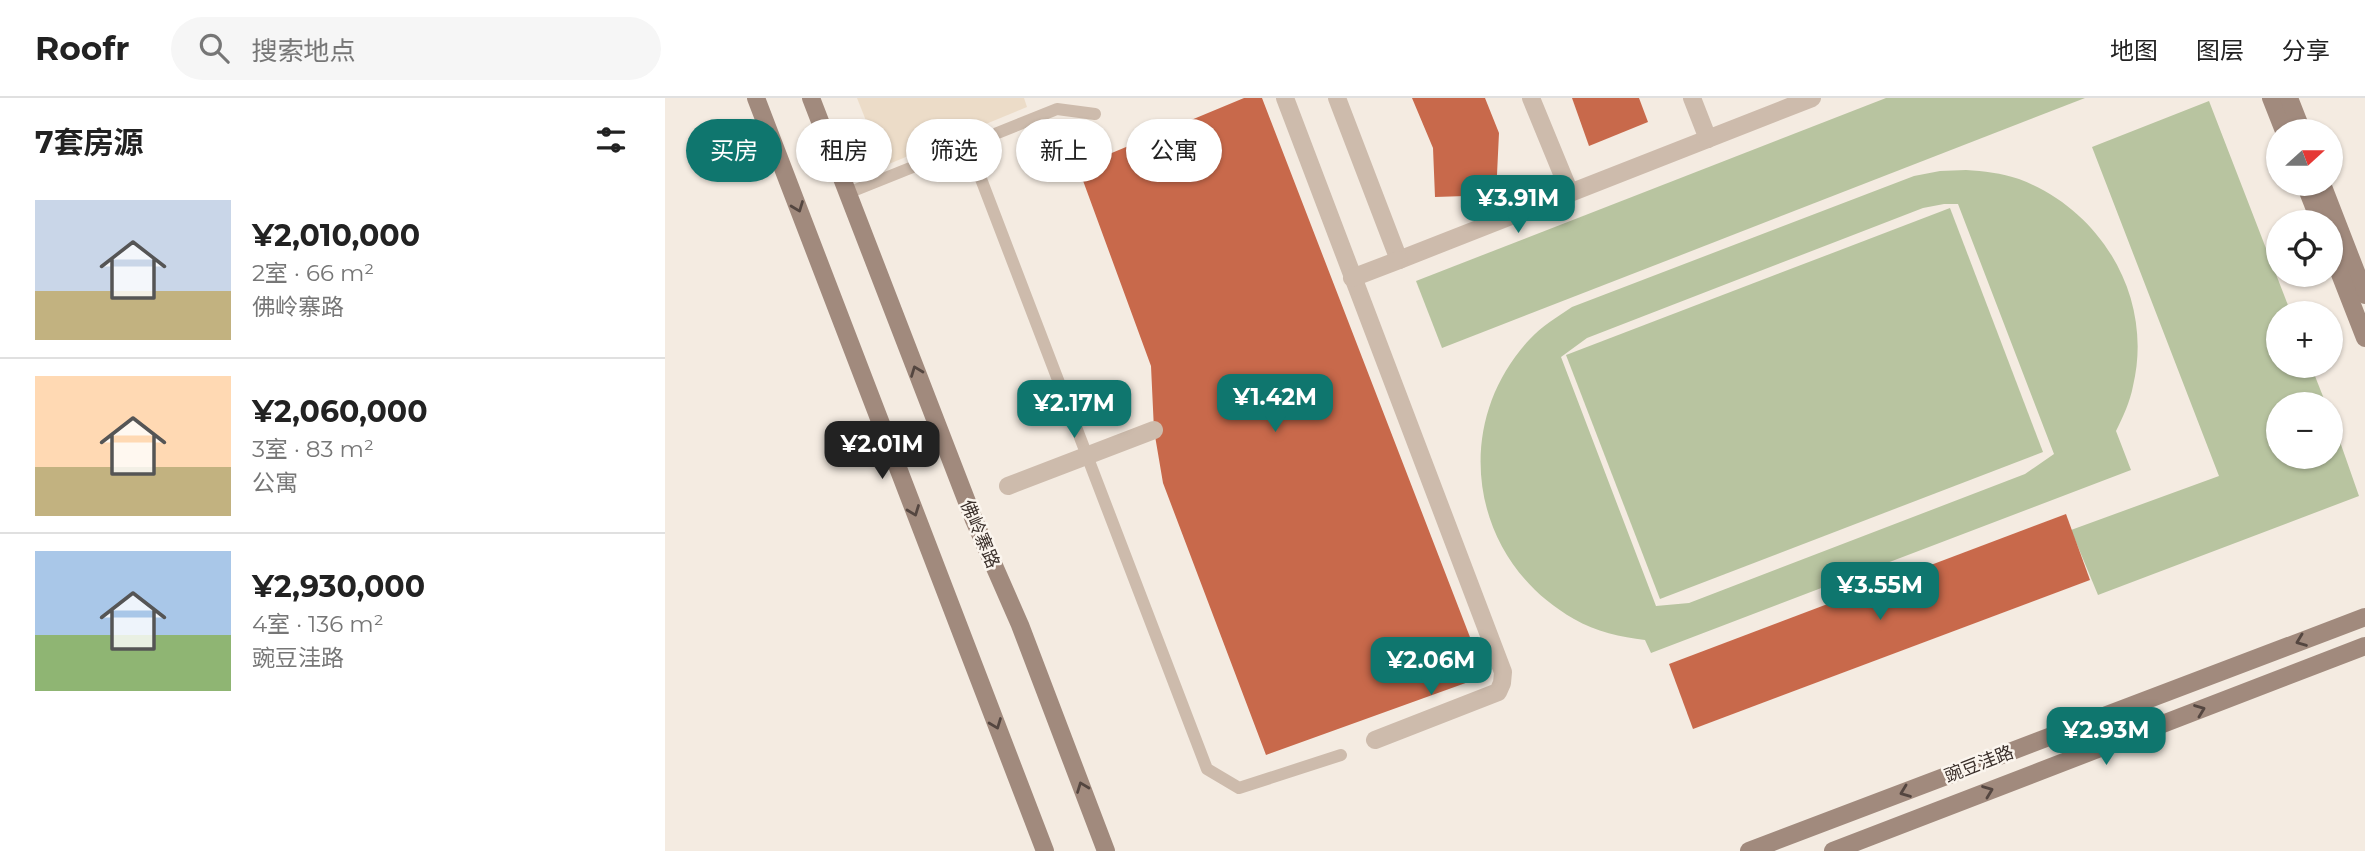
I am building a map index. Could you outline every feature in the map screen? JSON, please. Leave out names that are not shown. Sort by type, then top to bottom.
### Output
[{"type":"main road","points":[[755,98],[1045,851]]},
{"type":"main road","name":"佛岭寨路","points":[[811,98],[974,520],[1020,625],[1106,851]]},
{"type":"main road","points":[[2271,98],[2279,119]]},
{"type":"main road","points":[[2289,98],[2297,119]]},
{"type":"main road","points":[[2327,196],[2365,295]]},
{"type":"main road","points":[[2343,282],[2365,338]]},
{"type":"main road","name":"豌豆洼路","points":[[1749,851],[2365,617]]},
{"type":"main road","name":"豌豆洼路","points":[[1833,851],[2365,646]]},
{"type":"street","points":[[1285,98],[1500,659],[1503,675],[1498,692],[1375,740]]},
{"type":"street","points":[[1337,98],[1399,260]]},
{"type":"street","points":[[1531,98],[1570,193]]},
{"type":"street","points":[[1692,98],[1709,139]]},
{"type":"street","points":[[1352,278],[1812,98]]},
{"type":"street","points":[[1007,486],[1154,430]]},
{"type":"lane","points":[[1002,131],[1058,109],[1095,114]]},
{"type":"lane","points":[[848,193],[906,170]]},
{"type":"lane","points":[[982,182],[1207,769],[1239,788],[1342,755]]},
{"type":"green space","points":[[1886,98],[2085,98],[1442,348],[1416,281]]},
{"type":"green space","points":[[2209,101],[2266,248],[2266,287],[2281,287],[2286,301],[2266,301],[2266,378],[2316,378],[2321,392],[2266,392],[2266,469],[2343,469],[2343,450],[2359,496],[2098,595],[2071,530],[2219,476],[2092,147]]},
{"type":"green space","points":[[1966,170],[1999,174],[2019,179],[2049,193],[2075,212],[2097,235],[2115,261],[2128,290],[2136,321],[2138,353],[2133,386],[2116,431],[2131,470],[1651,653],[1645,640],[1600,631],[1574,619],[1539,594],[1512,563],[1493,528],[1483,490],[1481,451],[1488,412],[1504,375],[1529,340],[1572,307],[1914,176]],"holes":[[[1958,204],[2054,454],[2025,474],[1689,603],[1656,606],[1561,357],[1587,338],[1923,208]]]},
{"type":"green space","points":[[1950,208],[2043,452],[1660,599],[1566,355]]},
{"type":"shaded area","points":[[857,98],[1024,98],[1027,107],[998,119],[906,119],[906,157],[892,163],[892,119],[865,119]]},
{"type":"building","points":[[1244,98],[1262,98],[1485,676],[1266,755],[1163,483],[1154,430],[1151,366],[1084,182],[1112,182],[1112,153],[1126,147],[1126,182],[1222,182],[1222,119],[1193,119]]},
{"type":"building","points":[[1412,98],[1485,98],[1499,133],[1496,195],[1435,197],[1433,148]]},
{"type":"building","points":[[1572,98],[1639,98],[1648,122],[1589,146]]},
{"type":"building","points":[[2066,514],[2090,580],[1693,729],[1669,664]]}]
